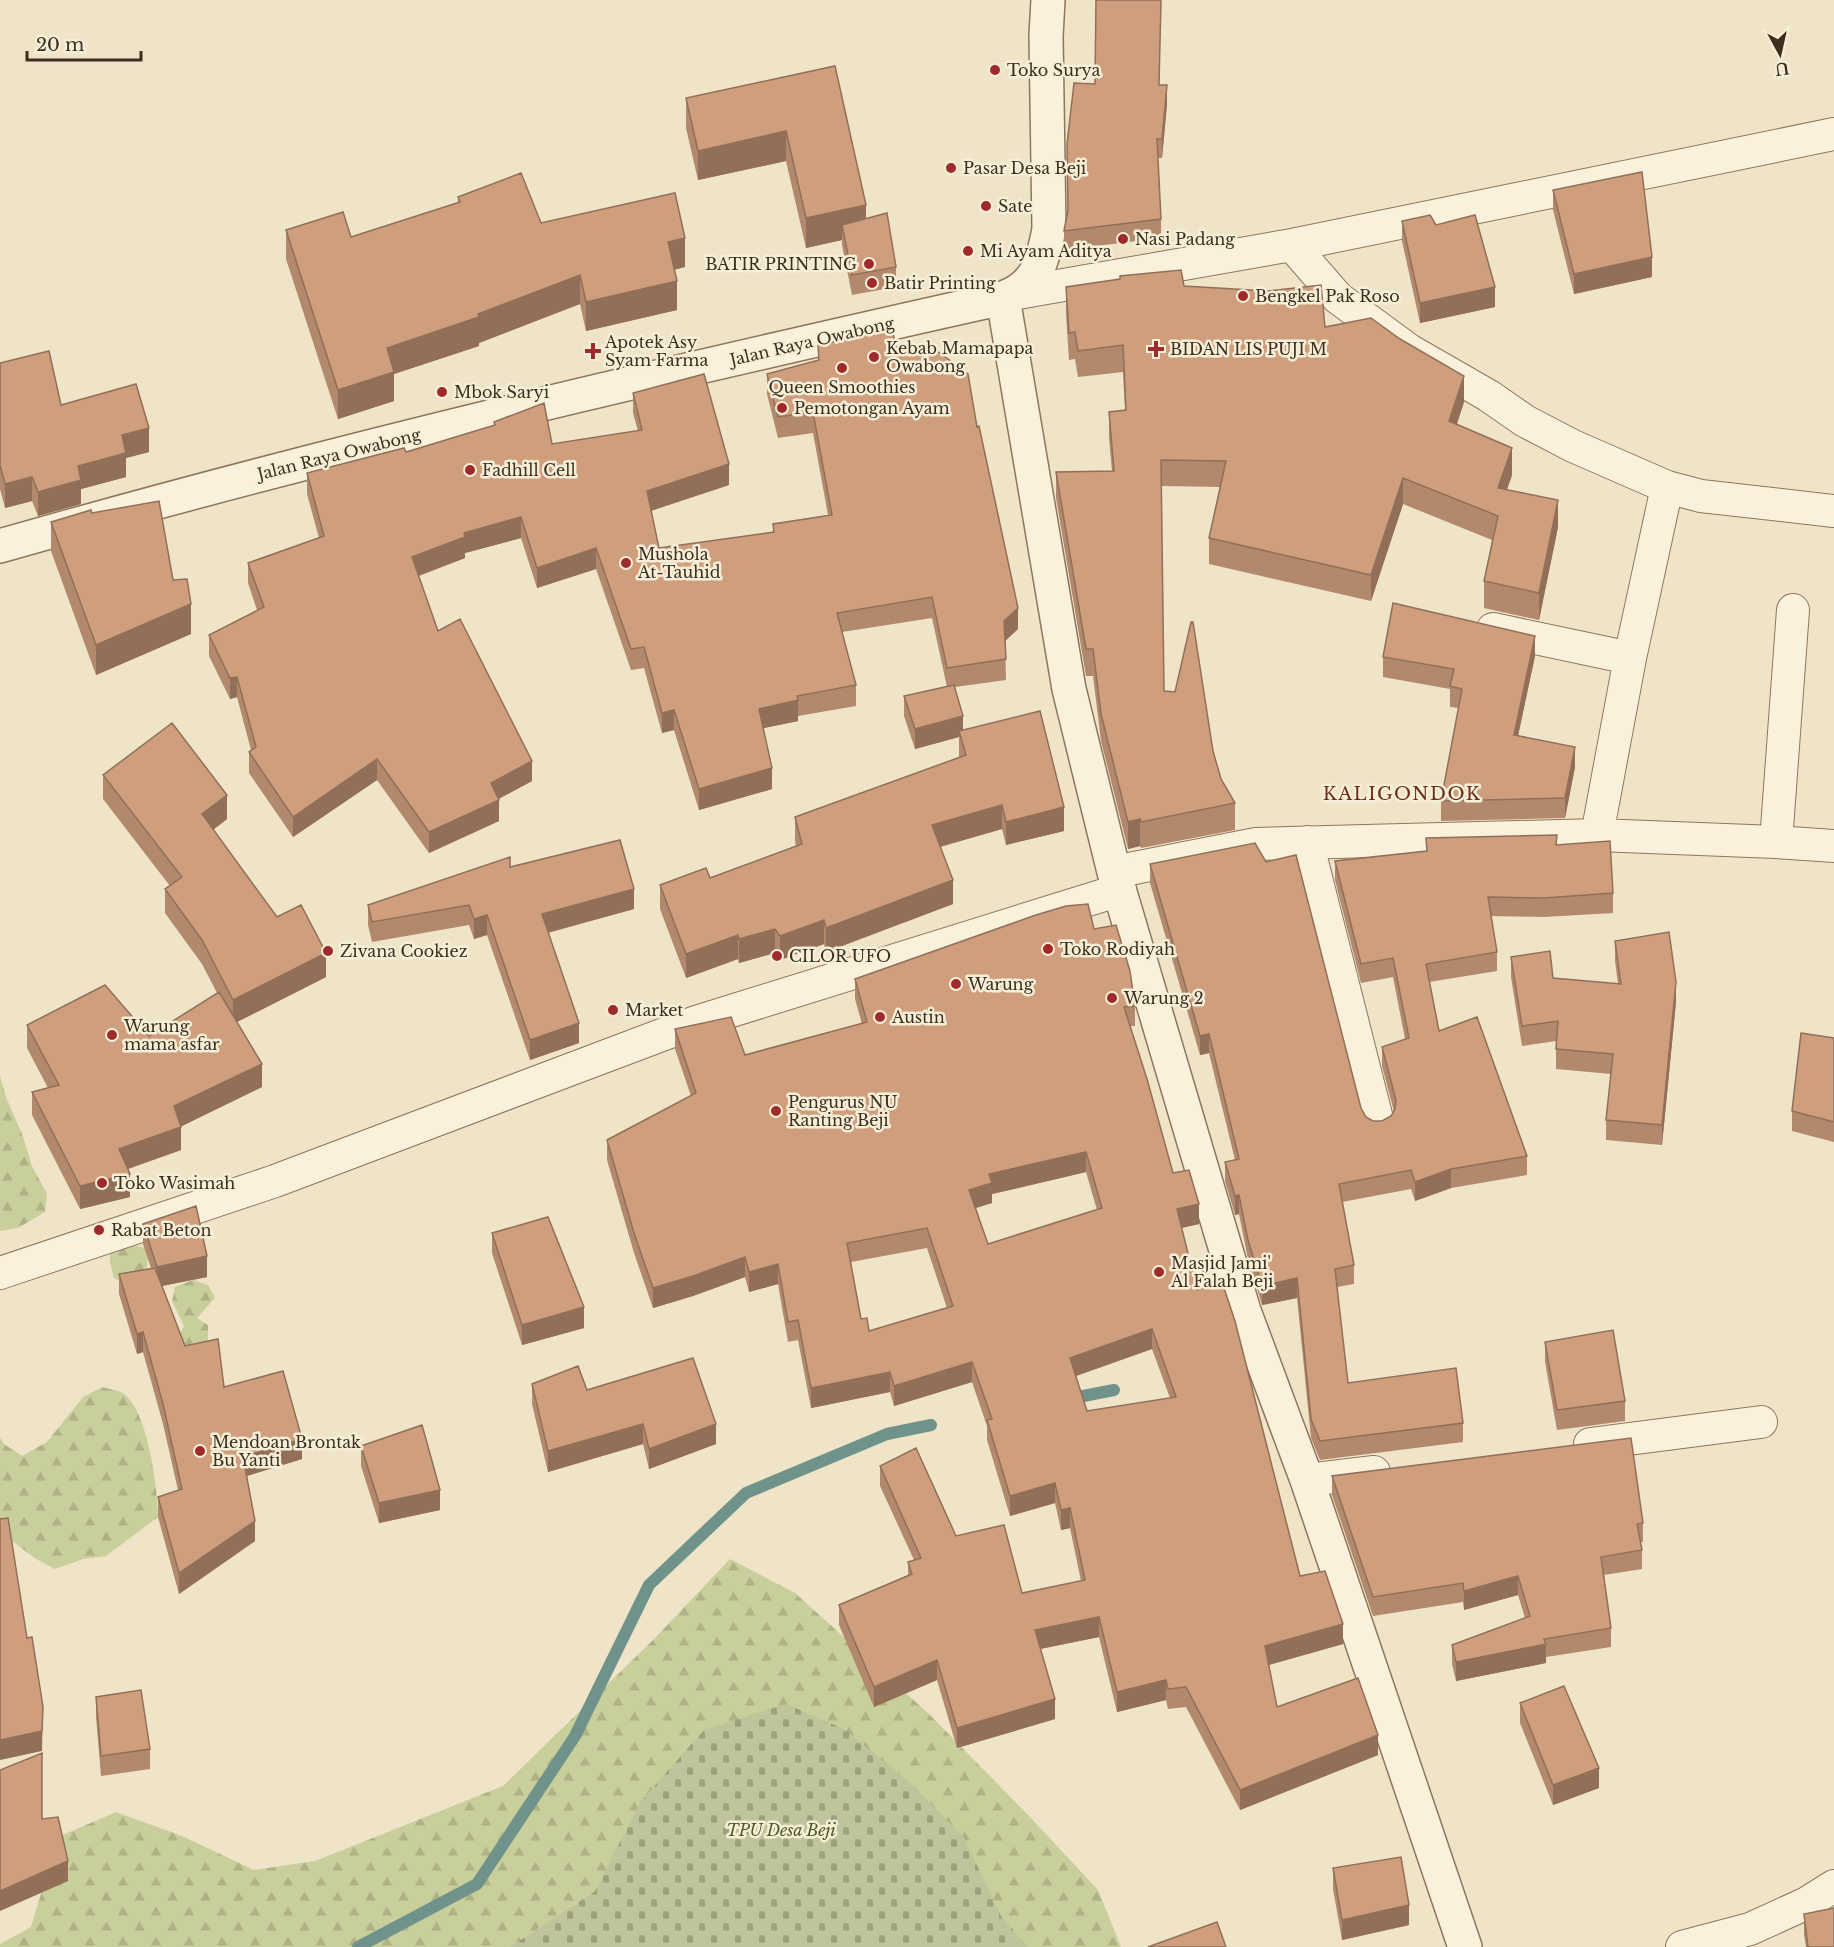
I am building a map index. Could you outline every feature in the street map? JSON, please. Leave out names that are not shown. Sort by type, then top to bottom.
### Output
[{"type":"street","points":[[1010,296],[1036,273],[1044,255],[1049,229],[1046,36],[1048,0]]},
{"type":"street","points":[[1010,296],[1292,245],[1834,134]]},
{"type":"street","points":[[1292,245],[1338,298],[1409,350],[1489,396],[1525,421],[1573,446],[1667,487],[1701,496],[1834,511]]},
{"type":"street","points":[[1010,296],[1069,689],[1117,881],[1244,1311],[1307,1480],[1465,1947]]},
{"type":"street","name":"Jalan Raya Owabong","points":[[0,546],[147,504],[412,435],[737,357],[1010,296]]},
{"type":"street","points":[[1597,835],[1630,658],[1667,487]]},
{"type":"street","points":[[1776,842],[1793,610]]},
{"type":"street","points":[[1469,623],[1630,658]]},
{"type":"street","points":[[0,1273],[275,1181],[696,1022],[1117,881],[1256,843],[1597,835],[1834,846]]},
{"type":"street","points":[[1307,842],[1378,1123]]},
{"type":"street","points":[[1563,1448],[1761,1422]]},
{"type":"street","points":[[1307,1480],[1400,1468]]},
{"type":"street","points":[[1682,1947],[1750,1929],[1807,1903],[1834,1887]]},
{"type":"green space","points":[[0,1076],[32,1166],[47,1194],[45,1212],[18,1228],[0,1231]]},
{"type":"green space","points":[[126,1243],[145,1248],[148,1260],[145,1277],[128,1286],[114,1278],[110,1262],[110,1249]]},
{"type":"green space","points":[[193,1280],[208,1285],[215,1298],[197,1318],[208,1325],[208,1342],[196,1352],[176,1342],[184,1326],[172,1301],[175,1287]]},
{"type":"green space","points":[[102,1387],[124,1394],[139,1417],[154,1470],[158,1517],[106,1556],[83,1559],[55,1569],[0,1535],[0,1438],[4,1444],[22,1456],[47,1442],[83,1397]]},
{"type":"green space","points":[[730,1559],[795,1593],[928,1713],[1098,1890],[1121,1947],[987,1947],[595,1891],[510,1947],[0,1947],[0,1944],[31,1927],[58,1837],[116,1812],[182,1836],[254,1870],[315,1861],[503,1786],[654,1639]]},
{"type":"green space","name":"TPU Desa Beji","points":[[786,1704],[844,1729],[908,1781],[963,1836],[1001,1916],[1028,1947],[510,1947],[595,1891],[641,1801],[704,1730]]},
{"type":"building","points":[[1096,0],[1161,0],[1159,85],[1167,85],[1162,139],[1157,139],[1161,219],[1064,231],[1068,210],[1067,144],[1074,83],[1095,84]]},
{"type":"building","points":[[835,66],[866,205],[806,218],[786,131],[698,151],[686,98]]},
{"type":"building","points":[[1642,172],[1652,257],[1574,274],[1553,190]]},
{"type":"building","points":[[521,173],[541,223],[675,193],[685,238],[668,242],[677,281],[586,302],[580,275],[478,314],[479,317],[387,348],[394,372],[338,390],[286,230],[343,212],[351,237],[460,202],[458,197]]},
{"type":"building","points":[[887,213],[896,267],[852,275],[842,225]]},
{"type":"building","points":[[1430,215],[1436,225],[1475,215],[1495,287],[1420,303],[1402,221]]},
{"type":"building","points":[[1181,270],[1184,286],[1268,291],[1321,285],[1325,327],[1371,318],[1400,339],[1464,376],[1449,421],[1512,448],[1498,488],[1558,500],[1539,593],[1484,581],[1498,516],[1403,478],[1371,575],[1209,538],[1226,461],[1161,460],[1164,691],[1175,692],[1191,622],[1193,622],[1213,751],[1221,779],[1235,803],[1141,822],[1140,819],[1128,822],[1101,714],[1093,649],[1086,649],[1056,472],[1114,471],[1109,412],[1126,410],[1123,345],[1078,351],[1075,332],[1069,333],[1066,287],[1120,279],[1120,276]]},
{"type":"building","points":[[892,329],[897,351],[929,345],[968,374],[977,427],[979,426],[1018,608],[1004,621],[1006,659],[947,668],[932,597],[837,613],[856,685],[797,696],[798,700],[759,709],[772,768],[699,789],[674,710],[662,713],[644,647],[631,649],[596,548],[537,568],[521,517],[464,533],[465,537],[412,557],[438,631],[460,619],[532,761],[491,783],[499,800],[429,832],[377,759],[293,817],[249,752],[256,747],[237,677],[230,678],[209,635],[264,607],[248,563],[324,536],[307,473],[404,448],[406,452],[495,425],[494,422],[544,403],[552,444],[642,430],[633,393],[704,374],[729,464],[647,491],[659,548],[774,532],[773,524],[832,515],[813,412],[778,417],[767,374],[819,360],[818,345]]},
{"type":"building","points":[[49,351],[61,405],[136,384],[149,428],[122,435],[126,453],[78,466],[81,480],[38,492],[32,477],[5,484],[0,465],[0,363]]},
{"type":"building","points":[[159,501],[173,580],[187,579],[191,604],[96,645],[51,522],[91,510],[92,513]]},
{"type":"building","points":[[1393,603],[1535,636],[1514,735],[1575,747],[1565,798],[1441,801],[1462,689],[1450,686],[1454,669],[1383,657]]},
{"type":"building","points":[[954,685],[963,716],[915,729],[904,696]]},
{"type":"building","points":[[1040,711],[1064,807],[1006,822],[1002,805],[932,825],[953,880],[826,928],[824,920],[780,936],[775,929],[739,939],[738,935],[686,954],[660,885],[706,868],[710,878],[802,844],[795,817],[966,755],[959,731]]},
{"type":"building","points":[[172,723],[227,795],[202,814],[277,917],[301,905],[326,953],[233,1000],[202,940],[165,889],[182,877],[103,775]]},
{"type":"building","points":[[1557,835],[1556,845],[1610,841],[1613,893],[1544,898],[1488,897],[1497,952],[1426,964],[1439,1031],[1477,1017],[1527,1156],[1451,1169],[1415,1182],[1411,1170],[1339,1184],[1354,1265],[1335,1269],[1348,1383],[1456,1368],[1463,1423],[1320,1441],[1311,1419],[1297,1278],[1262,1286],[1248,1240],[1239,1195],[1235,1196],[1225,1162],[1239,1159],[1209,1034],[1200,1036],[1150,864],[1255,843],[1266,862],[1296,855],[1361,1108],[1366,1117],[1373,1121],[1382,1121],[1391,1116],[1396,1100],[1382,1047],[1409,1038],[1393,958],[1361,964],[1335,861],[1427,851],[1426,838]]},
{"type":"building","points":[[620,840],[634,889],[542,914],[579,1023],[530,1040],[487,915],[474,919],[469,905],[372,922],[368,905],[510,857],[510,867]]},
{"type":"building","points":[[1088,904],[1094,929],[1116,925],[1130,971],[1135,1006],[1124,1007],[1173,1173],[1189,1170],[1199,1204],[1177,1209],[1197,1290],[1222,1282],[1235,1321],[1300,1576],[1325,1571],[1343,1624],[1265,1646],[1277,1707],[1358,1678],[1378,1735],[1240,1790],[1186,1687],[1168,1689],[1166,1680],[1117,1692],[1099,1617],[1035,1630],[1055,1699],[957,1728],[937,1660],[874,1687],[839,1605],[912,1574],[908,1562],[921,1558],[880,1466],[916,1448],[956,1536],[1004,1525],[1022,1593],[1085,1580],[1070,1508],[1061,1510],[1055,1483],[1010,1496],[987,1420],[992,1419],[972,1362],[894,1386],[890,1372],[811,1388],[798,1320],[788,1322],[778,1264],[749,1272],[745,1257],[653,1288],[634,1233],[607,1140],[696,1093],[675,1029],[731,1017],[745,1055],[867,1022],[855,979],[1066,906]],"holes":[[[1086,1152],[1102,1208],[988,1244],[969,1190],[992,1183],[989,1174]],[[927,1228],[953,1306],[869,1331],[867,1318],[861,1319],[847,1243]],[[1152,1329],[1176,1397],[1087,1411],[1070,1358]]]},
{"type":"building","points":[[1669,932],[1676,982],[1662,1125],[1606,1120],[1613,1054],[1556,1049],[1558,1021],[1522,1026],[1511,957],[1550,951],[1553,978],[1621,984],[1615,941]]},
{"type":"building","points":[[105,985],[149,1036],[219,992],[262,1064],[174,1106],[181,1127],[119,1149],[130,1174],[80,1186],[32,1092],[59,1085],[27,1025]]},
{"type":"building","points":[[1801,1033],[1834,1038],[1834,1122],[1792,1111]]},
{"type":"building","points":[[196,1206],[207,1256],[157,1267],[143,1224]]},
{"type":"building","points":[[548,1217],[584,1307],[522,1325],[492,1233]]},
{"type":"building","points":[[155,1268],[185,1346],[218,1339],[224,1387],[283,1371],[302,1439],[243,1457],[255,1521],[179,1573],[158,1497],[182,1489],[163,1404],[143,1332],[137,1334],[119,1274]]},
{"type":"building","points":[[1613,1330],[1625,1401],[1557,1410],[1545,1342]]},
{"type":"building","points":[[693,1358],[716,1424],[649,1449],[643,1424],[548,1451],[532,1384],[578,1366],[587,1390]]},
{"type":"building","points":[[422,1425],[440,1490],[379,1503],[361,1446]]},
{"type":"building","points":[[1631,1438],[1643,1523],[1637,1524],[1642,1550],[1601,1557],[1611,1628],[1544,1639],[1546,1644],[1456,1662],[1452,1645],[1530,1616],[1518,1576],[1464,1591],[1463,1583],[1373,1597],[1332,1476]]},
{"type":"building","points":[[8,1518],[27,1638],[32,1637],[43,1707],[42,1731],[0,1740],[0,1519]]},
{"type":"building","points":[[1564,1686],[1599,1768],[1553,1785],[1520,1703]]},
{"type":"building","points":[[141,1690],[150,1749],[101,1756],[96,1697]]},
{"type":"building","points":[[42,1753],[42,1819],[58,1817],[68,1861],[0,1891],[0,1770]]},
{"type":"building","points":[[1401,1857],[1409,1905],[1342,1920],[1333,1868]]},
{"type":"building","points":[[1834,1908],[1834,1947],[1808,1947],[1804,1914]]},
{"type":"building","points":[[1217,1922],[1226,1947],[1148,1947]]},
{"type":"waterway","points":[[1068,1399],[1114,1390]]},
{"type":"waterway","points":[[358,1947],[477,1884],[575,1736],[649,1585],[746,1493],[887,1434],[931,1425]]},
{"type":"place","name":"Toko Surya","points":[[995,70]]},
{"type":"place","name":"Pasar Desa Beji","points":[[951,168]]},
{"type":"place","name":"Sate","points":[[986,206]]},
{"type":"place","name":"Nasi Padang","points":[[1123,239]]},
{"type":"place","name":"Mi Ayam Aditya","points":[[968,251]]},
{"type":"place","name":"BATIR PRINTING","points":[[869,264]]},
{"type":"place","name":"Batir Printing","points":[[872,283]]},
{"type":"place","name":"Bengkel Pak Roso","points":[[1243,296]]},
{"type":"place","name":"BIDAN LIS PUJI M","points":[[1156,349]]},
{"type":"place","name":"Apotek Asy Syam Farma","points":[[593,351]]},
{"type":"place","name":"Kebab Mamapapa Owabong","points":[[874,357]]},
{"type":"place","name":"Queen Smoothies","points":[[842,368]]},
{"type":"place","name":"Mbok Saryi","points":[[442,392]]},
{"type":"place","name":"Pemotongan Ayam","points":[[782,408]]},
{"type":"place","name":"Fadhill Cell","points":[[470,470]]},
{"type":"place","name":"Mushola At-Tauhid","points":[[626,563]]},
{"type":"place","name":"Toko Rodiyah","points":[[1048,949]]},
{"type":"place","name":"Zivana Cookiez","points":[[328,951]]},
{"type":"place","name":"CILOR UFO","points":[[777,956]]},
{"type":"place","name":"Warung","points":[[956,984]]},
{"type":"place","name":"Warung 2","points":[[1112,998]]},
{"type":"place","name":"Market","points":[[613,1010]]},
{"type":"place","name":"Austin","points":[[880,1017]]},
{"type":"place","name":"Warung mama asfar","points":[[112,1035]]},
{"type":"place","name":"Pengurus NU Ranting Beji","points":[[776,1111]]},
{"type":"place","name":"Toko Wasimah","points":[[102,1183]]},
{"type":"place","name":"Rabat Beton","points":[[99,1230]]},
{"type":"place","name":"Masjid Jami' Al Falah Beji","points":[[1159,1272]]},
{"type":"place","name":"Mendoan Brontak Bu Yanti","points":[[200,1451]]},
{"type":"district","name":"KALIGONDOK","points":[[1402,794]]}]
